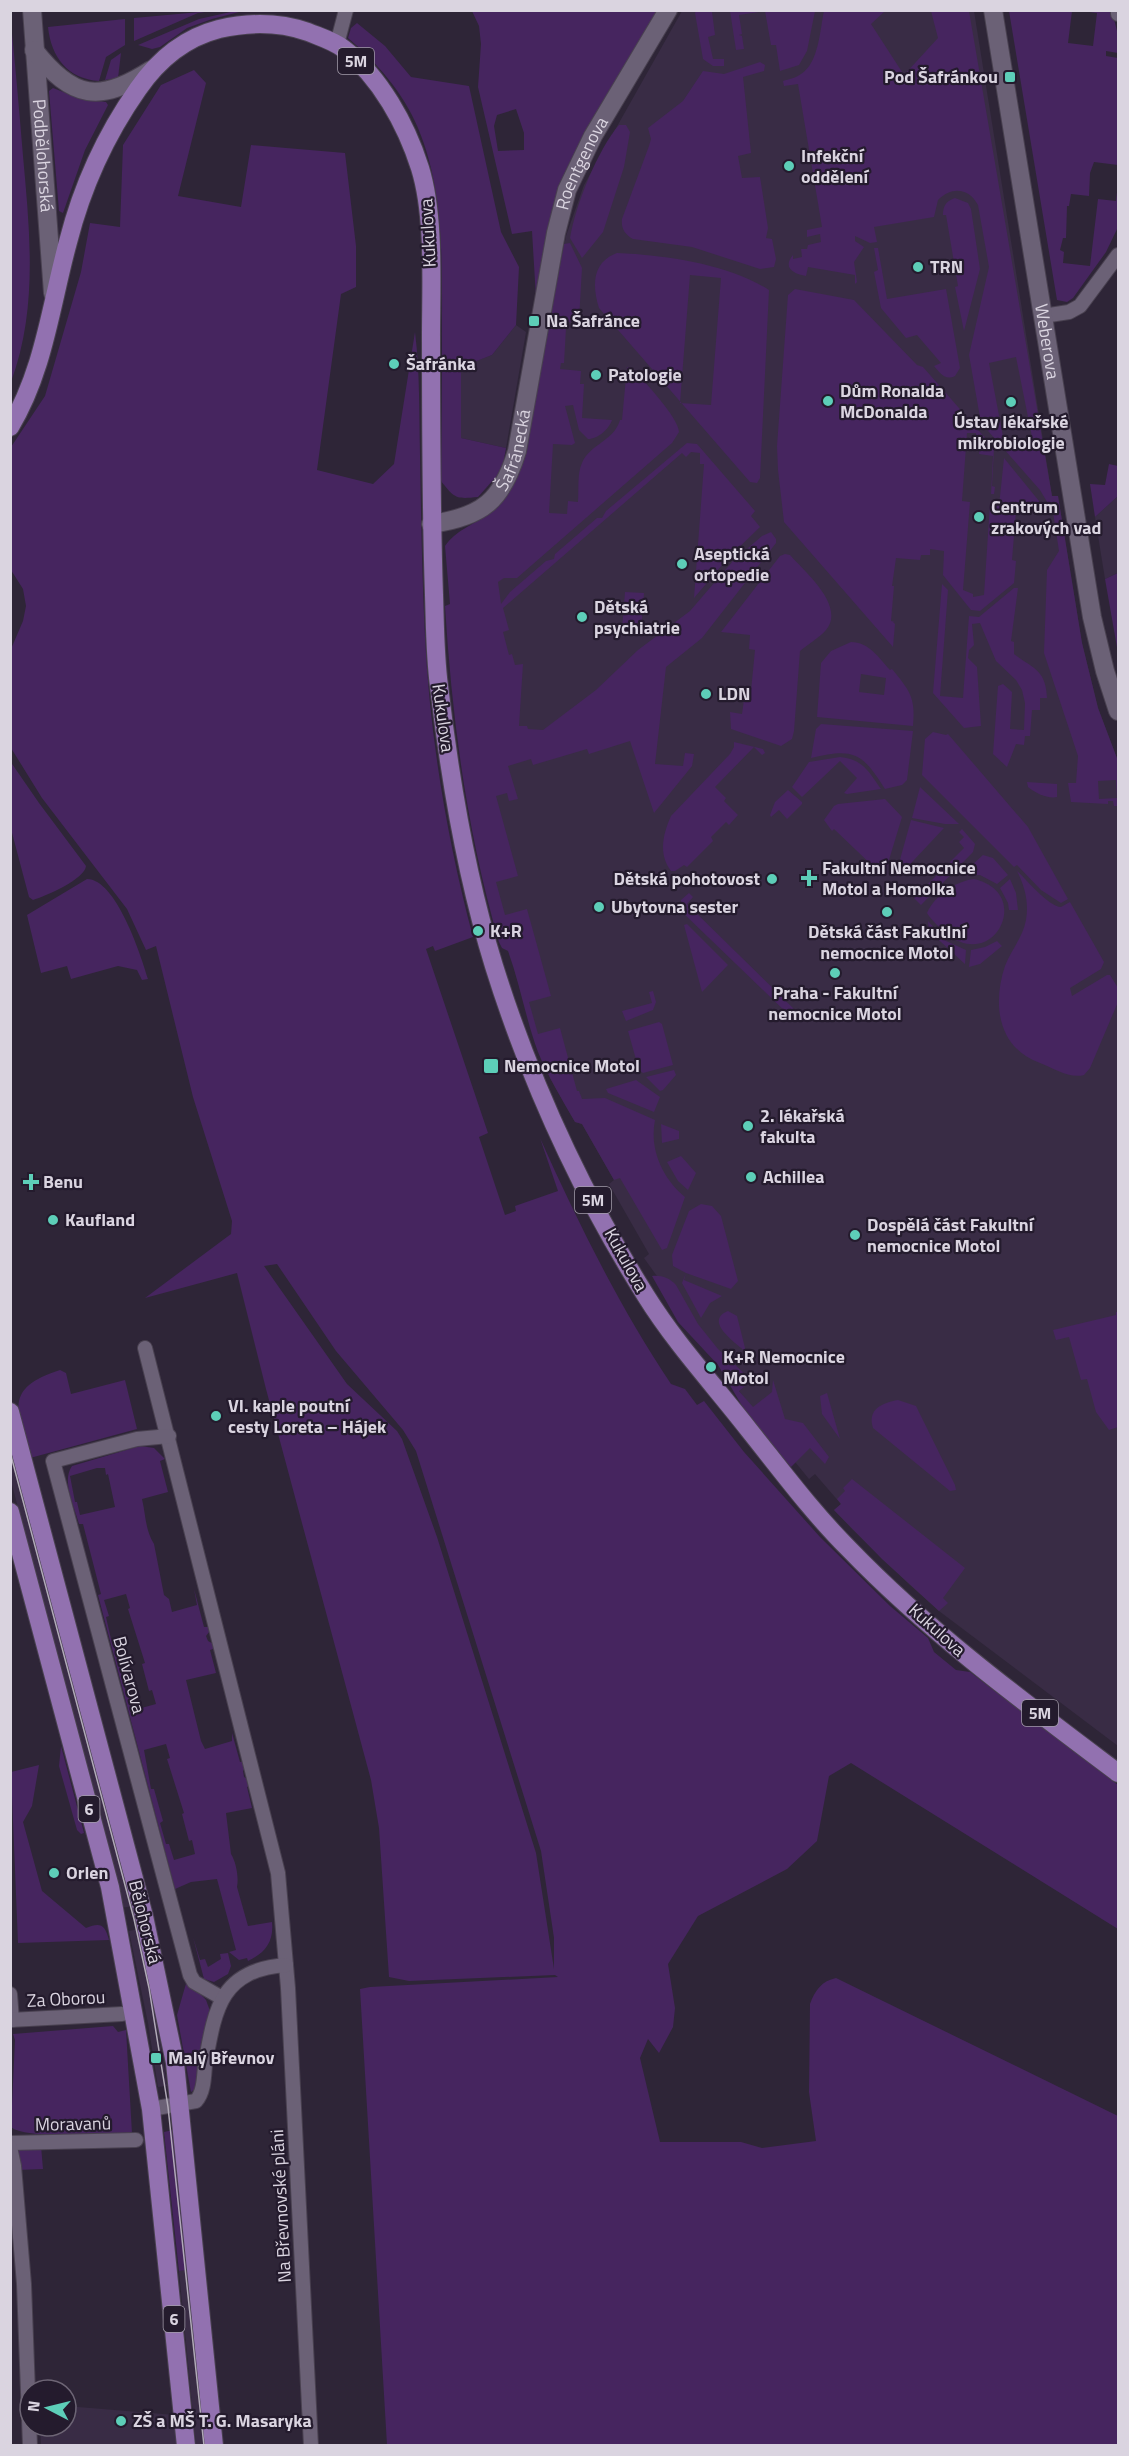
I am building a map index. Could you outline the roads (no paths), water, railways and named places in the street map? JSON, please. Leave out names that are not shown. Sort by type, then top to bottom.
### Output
[{"type":"main road","name":"Kukulova","points":[[10,427],[23,407],[35,373],[83,190],[111,129],[151,70],[190,40],[217,30],[242,25],[278,24],[296,28],[337,44],[374,80],[390,104],[420,165],[426,193],[431,308],[431,524],[438,679],[455,799],[480,915],[494,967],[545,1106],[623,1258],[647,1299],[691,1360],[806,1501],[849,1550],[962,1653],[1119,1773]]},
{"type":"main road","name":"Bělohorská","points":[[10,1412],[155,1960],[175,2063],[214,2445]]},
{"type":"main road","name":"Bělohorská","points":[[10,1512],[110,1887],[151,2109],[186,2445]]},
{"type":"street","name":"Podbělohorská","points":[[32,10],[48,197],[53,301]]},
{"type":"street","points":[[337,44],[346,10]]},
{"type":"street","name":"Roentgenova","points":[[538,331],[556,233],[567,190],[592,136],[668,10]]},
{"type":"street","name":"Weberova","points":[[993,10],[1092,616],[1104,671],[1119,711]]},
{"type":"street","points":[[34,50],[48,68],[84,91],[105,93],[129,84],[151,70]]},
{"type":"street","points":[[1043,316],[1069,312],[1080,306],[1119,255]]},
{"type":"street","name":"Šafránecká","points":[[431,524],[459,519],[483,509],[510,477],[517,451],[538,331]]},
{"type":"street","points":[[145,1348],[170,1436],[279,1873],[286,1965],[268,1966],[251,1971],[229,1986],[222,1998],[200,2097],[193,2103],[151,2109]]},
{"type":"street","name":"Bolívarova","points":[[170,1436],[137,1438],[53,1461],[190,1975],[201,1986],[222,1998]]},
{"type":"street","name":"Na Břevnovské pláni","points":[[286,1965],[311,2445]]},
{"type":"street","points":[[10,1994],[11,2020]]},
{"type":"street","name":"Za Oborou","points":[[11,2020],[123,2014]]},
{"type":"street","name":"Moravanů","points":[[10,2145],[136,2140]]},
{"type":"street","points":[[10,2145],[14,2166],[24,2284],[30,2445]]},
{"type":"tram line","points":[[10,1452],[134,1919],[149,1988],[168,2107],[204,2446]]},
{"type":"place","name":"Pod Šafránkou","points":[[1010,77]]},
{"type":"place","name":"Infekční oddělení","points":[[789,166]]},
{"type":"place","name":"TRN","points":[[918,267]]},
{"type":"place","name":"Na Šafránce","points":[[534,321]]},
{"type":"place","name":"Šafránka","points":[[394,364]]},
{"type":"place","name":"Patologie","points":[[596,375]]},
{"type":"place","name":"Dům Ronalda McDonalda","points":[[828,401]]},
{"type":"place","name":"Ústav lékařské mikrobiologie","points":[[1011,402]]},
{"type":"place","name":"Centrum zrakových vad","points":[[979,517]]},
{"type":"place","name":"Aseptická ortopedie","points":[[682,564]]},
{"type":"place","name":"Dětská psychiatrie","points":[[582,617]]},
{"type":"place","name":"LDN","points":[[706,694]]},
{"type":"place","name":"Fakultní Nemocnice Motol a Homolka","points":[[809,878]]},
{"type":"place","name":"Dětská pohotovost","points":[[772,879]]},
{"type":"place","name":"Ubytovna sester","points":[[599,907]]},
{"type":"place","name":"Dětská část Fakutlní nemocnice Motol","points":[[887,912]]},
{"type":"place","name":"K+R","points":[[478,931]]},
{"type":"place","name":"Praha - Fakultní nemocnice Motol","points":[[835,973]]},
{"type":"place","name":"Nemocnice Motol","points":[[491,1066]]},
{"type":"place","name":"2. lékařská fakulta","points":[[748,1126]]},
{"type":"place","name":"Achillea","points":[[751,1177]]},
{"type":"place","name":"Benu","points":[[31,1182]]},
{"type":"place","name":"Kaufland","points":[[53,1220]]},
{"type":"place","name":"Dospělá část Fakultní nemocnice Motol","points":[[855,1235]]},
{"type":"place","name":"K+R Nemocnice Motol","points":[[711,1367]]},
{"type":"place","name":"VI. kaple poutní cesty Loreta – Hájek","points":[[216,1416]]},
{"type":"place","name":"Orlen","points":[[54,1873]]},
{"type":"place","name":"Malý Břevnov","points":[[156,2058]]},
{"type":"place","name":"ZŠ a MŠ T. G. Masaryka","points":[[121,2421]]}]
